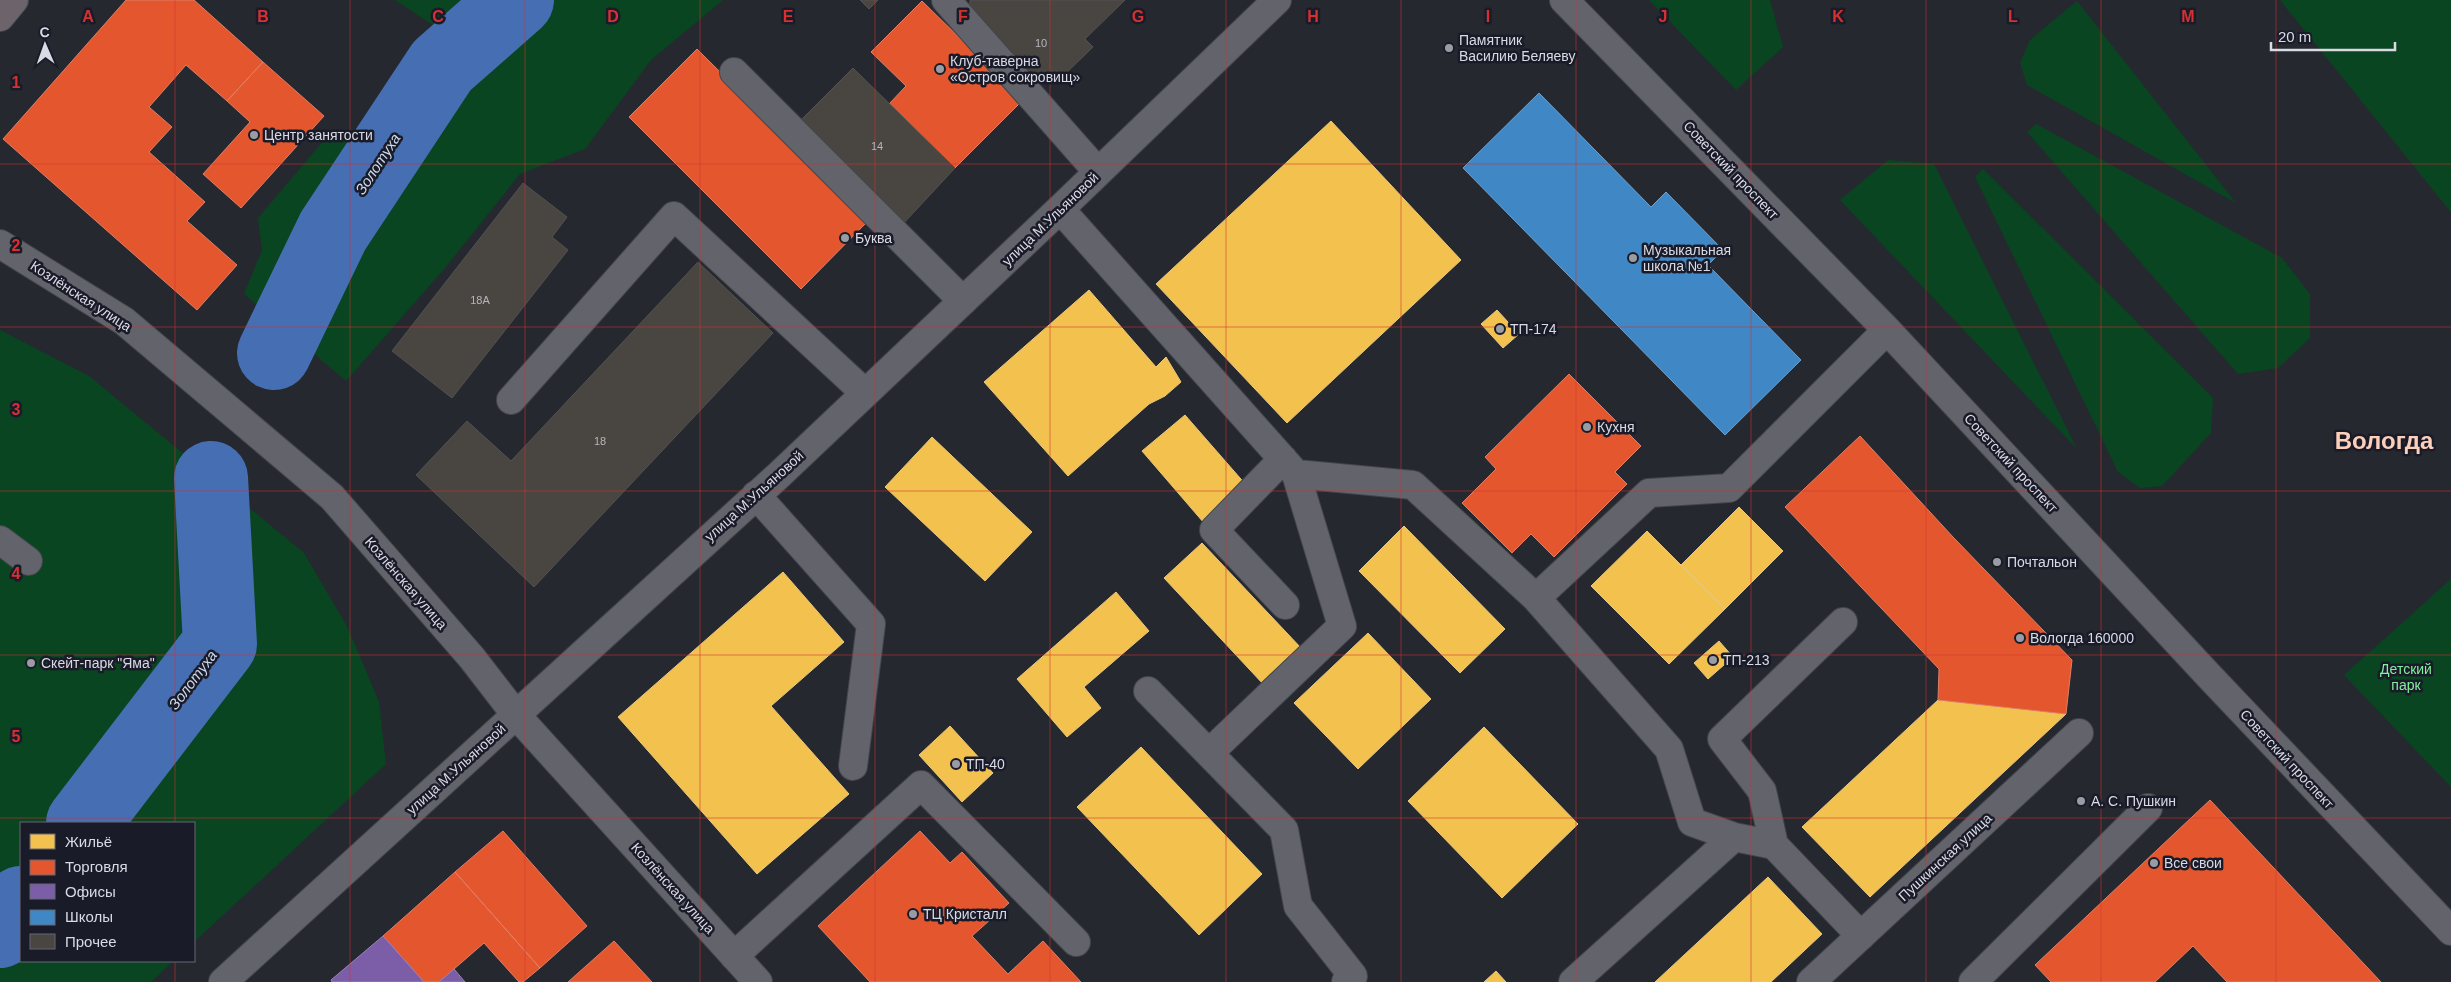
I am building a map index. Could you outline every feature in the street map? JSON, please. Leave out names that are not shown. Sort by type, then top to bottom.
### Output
[{"type":"main road","points":[[0,17],[14,0]]},
{"type":"street","points":[[946,0],[1098,172]]},
{"type":"street","name":"улица М.Ульяновой","points":[[223,982],[756,495],[1060,209],[1277,0]]},
{"type":"street","name":"Советский проспект","points":[[1564,0],[1887,330],[2451,932]]},
{"type":"street","points":[[734,72],[963,301]]},
{"type":"street","points":[[1060,209],[1290,467],[1342,626],[1208,753]]},
{"type":"street","points":[[510,400],[674,216],[865,393]]},
{"type":"street","name":"Козлёнская улица","points":[[0,244],[124,321],[332,497],[472,658],[516,715],[758,982]]},
{"type":"street","points":[[1536,598],[1649,493],[1729,488],[1887,330]]},
{"type":"street","points":[[1285,604],[1214,530],[1290,467],[1413,485],[1536,598],[1669,749],[1692,822],[1734,837],[1774,845]]},
{"type":"street","points":[[756,495],[871,624],[853,766]]},
{"type":"street","points":[[0,540],[28,562]]},
{"type":"street","points":[[1843,622],[1722,739],[1762,791],[1774,845],[1861,936]]},
{"type":"street","points":[[1148,691],[1284,830],[1298,906],[1353,976],[1346,982]]},
{"type":"street","name":"Пушкинская улица","points":[[1811,982],[2079,734]]},
{"type":"street","points":[[734,956],[921,785],[1076,942]]},
{"type":"street","points":[[1973,982],[2148,808]]},
{"type":"street","points":[[1573,982],[1734,837]]},
{"type":"green space","points":[[395,0],[723,0],[651,60],[585,149],[520,174],[445,268],[346,381],[244,294],[262,250],[258,218],[331,132],[384,142],[420,61],[439,29]]},
{"type":"green space","points":[[1649,0],[1770,0],[1783,47],[1736,90]]},
{"type":"green space","points":[[2280,0],[2451,0],[2451,211],[2450,211]]},
{"type":"green space","points":[[2077,1],[2236,203],[2027,85],[2020,63],[2030,40]]},
{"type":"green space","points":[[2036,124],[2282,258],[2310,294],[2310,338],[2278,368],[2238,374],[2027,132]]},
{"type":"green space","points":[[1888,160],[1934,164],[2077,449],[1840,200]]},
{"type":"green space","points":[[1983,169],[2213,398],[2211,433],[2162,486],[2140,488],[2118,472],[1975,177]]},
{"type":"green space","points":[[0,330],[89,376],[304,553],[348,628],[379,702],[386,764],[195,941],[195,822],[20,822],[20,962],[172,962],[151,982],[0,982]]},
{"type":"green space","name":"Детский парк","points":[[2451,579],[2451,787],[2344,675]]},
{"type":"building: Жильё","points":[[1331,121],[1461,260],[1287,423],[1156,284]]},
{"type":"building: Жильё","points":[[1089,290],[1156,367],[1166,357],[1181,382],[1165,396],[1149,404],[1068,476],[984,382]]},
{"type":"building: Жильё","name":"ТП-174","points":[[1497,310],[1519,334],[1503,348],[1481,324]]},
{"type":"building: Жильё","points":[[1185,415],[1247,486],[1204,523],[1142,451]]},
{"type":"building: Жильё","points":[[932,437],[1032,532],[985,581],[885,487]]},
{"type":"building: Жильё","points":[[1739,507],[1783,551],[1725,609],[1681,565]]},
{"type":"building: Жильё","points":[[1404,526],[1505,629],[1460,673],[1359,571]]},
{"type":"building: Жильё","points":[[1647,531],[1725,609],[1669,664],[1591,586]]},
{"type":"building: Жильё","points":[[1202,543],[1302,649],[1264,685],[1164,578]]},
{"type":"building: Жильё","points":[[783,572],[844,642],[771,706],[849,794],[757,874],[618,717]]},
{"type":"building: Жильё","points":[[1116,592],[1149,631],[1084,687],[1101,708],[1067,737],[1017,679]]},
{"type":"building: Жильё","points":[[1368,633],[1431,699],[1358,769],[1294,703]]},
{"type":"building: Жильё","name":"ТП-213","points":[[1719,641],[1733,657],[1708,679],[1694,663]]},
{"type":"building: Жильё","points":[[1938,700],[2066,714],[1870,897],[1802,827]]},
{"type":"building: Жильё","name":"ТП-40","points":[[950,726],[993,773],[962,802],[919,755]]},
{"type":"building: Жильё","points":[[1484,727],[1578,824],[1502,898],[1408,801]]},
{"type":"building: Жильё","points":[[1141,747],[1262,874],[1199,935],[1077,807]]},
{"type":"building: Жильё","points":[[1768,877],[1822,934],[1771,982],[1655,982]]},
{"type":"building: Жильё","points":[[1496,971],[1506,982],[1484,982]]},
{"type":"building: Торговля","points":[[126,0],[194,0],[263,62],[227,101],[186,65],[149,107],[172,127],[149,152],[205,202],[187,221],[237,265],[197,310],[3,139]]},
{"type":"building: Торговля","name":"Клуб-таверна «Остров сокровищ»","points":[[922,1],[1023,100],[955,168],[889,104],[906,86],[871,52]]},
{"type":"building: Торговля","points":[[697,49],[869,220],[801,289],[629,117]]},
{"type":"building: Торговля","points":[[263,62],[324,116],[241,208],[203,174],[250,122],[227,101]]},
{"type":"building: Торговля","points":[[1569,374],[1641,446],[1615,472],[1627,484],[1554,557],[1531,534],[1512,553],[1462,503],[1496,469],[1485,457]]},
{"type":"building: Торговля","points":[[1860,436],[1953,537],[2072,660],[2066,714],[1938,700],[1939,669],[1785,507]]},
{"type":"building: Торговля","points":[[2210,800],[2381,982],[2227,982],[2193,946],[2155,982],[2051,982],[2035,965]]},
{"type":"building: Торговля","points":[[503,831],[587,926],[540,968],[455,872]]},
{"type":"building: Торговля","name":"ТЦ Кристалл","points":[[920,831],[950,863],[962,852],[1009,903],[972,936],[1008,974],[1043,941],[1081,982],[870,982],[818,926]]},
{"type":"building: Торговля","points":[[455,872],[540,968],[523,982],[519,982],[484,943],[439,982],[424,982],[383,936]]},
{"type":"building: Торговля","points":[[614,941],[652,982],[568,982]]},
{"type":"building: Офисы","points":[[383,936],[424,982],[332,982],[331,980]]},
{"type":"building: Офисы","points":[[454,969],[465,982],[439,982]]},
{"type":"building: Школы","name":"Музыкальная школа №1","points":[[1539,93],[1651,207],[1666,192],[1723,250],[1708,265],[1801,360],[1725,435],[1463,168]]},
{"type":"building: Прочее","points":[[860,0],[878,0],[869,9]]},
{"type":"building: Прочее","points":[[970,0],[1125,0],[1085,39],[1093,47],[1060,79],[1052,72],[1035,89],[969,17]]},
{"type":"building: Прочее","points":[[853,68],[955,168],[902,225],[798,123]]},
{"type":"building: Прочее","points":[[523,183],[567,217],[552,237],[568,250],[452,398],[392,351]]},
{"type":"building: Прочее","points":[[698,262],[773,333],[534,587],[416,475],[467,421],[511,461]]},
{"type":"waterway","name":"Золотуха","points":[[274,353],[333,231],[442,66],[517,0]]},
{"type":"waterway","name":"Золотуха","points":[[84,822],[220,644],[211,478]]},
{"type":"waterway","name":"Золотуха","points":[[0,931],[20,904]]},
{"type":"place","name":"Памятник Василию Беляеву","points":[[1449,48]]},
{"type":"place","name":"Клуб-таверна «Остров сокровищ»","points":[[940,69]]},
{"type":"place","name":"Центр занятости","points":[[254,135]]},
{"type":"place","name":"Буква","points":[[845,238]]},
{"type":"place","name":"Музыкальная школа №1","points":[[1633,258]]},
{"type":"place","name":"ТП-174","points":[[1500,329]]},
{"type":"place","name":"Кухня","points":[[1587,427]]},
{"type":"place","name":"Почтальон","points":[[1997,562]]},
{"type":"place","name":"Вологда 160000","points":[[2020,638]]},
{"type":"place","name":"ТП-213","points":[[1713,660]]},
{"type":"place","name":"Скейт-парк \"Яма\"","points":[[31,663]]},
{"type":"place","name":"ТП-40","points":[[956,764]]},
{"type":"place","name":"А. С. Пушкин","points":[[2081,801]]},
{"type":"place","name":"Все свои","points":[[2154,863]]},
{"type":"place","name":"ТЦ Кристалл","points":[[913,914]]},
{"type":"district","name":"Вологда","points":[[2384,441]]}]
